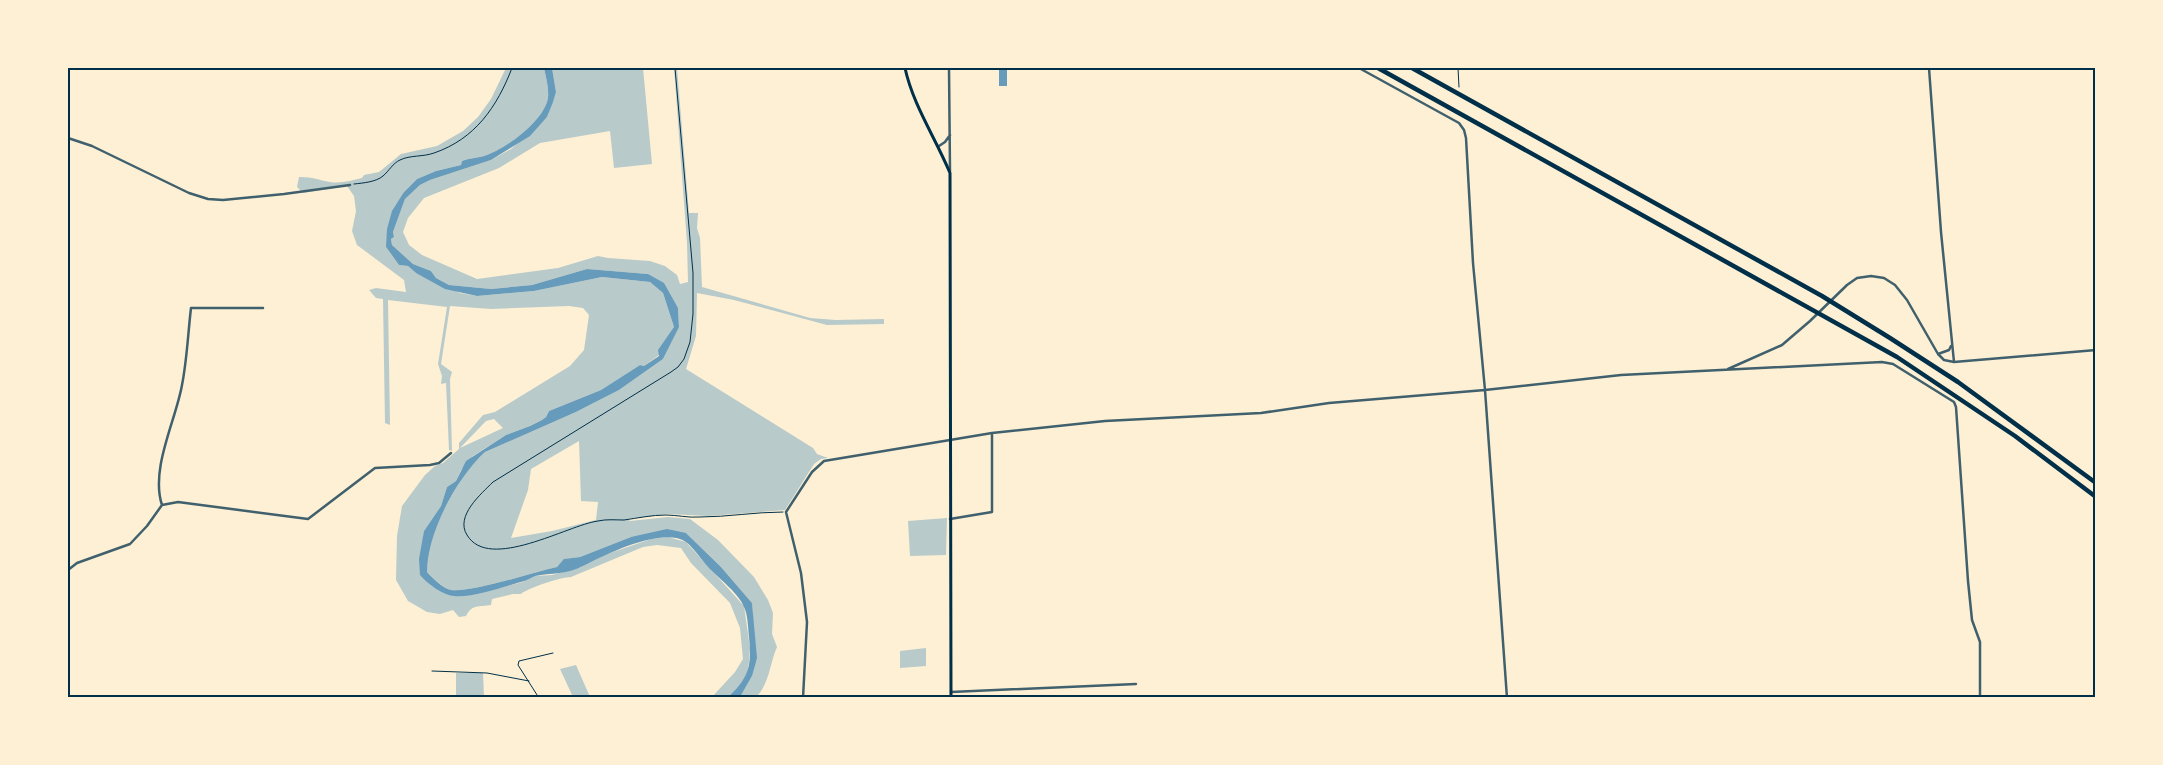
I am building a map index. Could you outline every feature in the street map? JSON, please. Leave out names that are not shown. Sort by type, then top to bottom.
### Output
[{"type":"highway","points":[[1378,68],[1897,357],[2015,436],[2096,497]]},
{"type":"highway","points":[[1412,68],[1822,296],[1958,382],[2096,483]]},
{"type":"main road","points":[[904,68],[922,118],[939,146],[950,173],[951,698]]},
{"type":"street","points":[[949,68],[950,173]]},
{"type":"street","points":[[1359,68],[1459,123],[1464,130],[1466,138],[1473,263],[1485,390],[1506,698]]},
{"type":"street","points":[[1929,68],[1941,232],[1954,362]]},
{"type":"street","points":[[939,146],[945,142],[950,134]]},
{"type":"street","points":[[68,138],[92,146],[189,193],[208,199],[223,200],[284,194],[350,185]]},
{"type":"street","points":[[1726,370],[1782,345],[1857,278],[1871,276],[1884,278],[1895,285],[1907,300],[1938,354],[1944,360],[1954,362],[2096,350]]},
{"type":"street","points":[[162,505],[159,495],[161,466],[164,446],[174,422],[183,384],[190,308],[263,308]]},
{"type":"street","points":[[1938,354],[1949,350],[1952,344]]},
{"type":"street","points":[[803,698],[807,622],[801,574],[786,512],[812,472],[824,461],[992,433],[1105,421],[1261,413],[1329,403],[1485,390],[1621,375],[1882,362],[1893,364],[1954,402],[1956,407],[1968,581],[1972,620],[1980,642],[1980,698]]},
{"type":"street","points":[[950,519],[992,512],[992,433]]},
{"type":"street","points":[[68,570],[77,563],[130,544],[147,526],[162,505],[178,502],[308,519],[375,468],[430,466],[439,463],[451,453]]},
{"type":"street","points":[[951,692],[1136,684]]},
{"type":"path","points":[[350,185],[382,178],[398,161],[444,150],[463,139],[478,127],[493,109],[512,68]]},
{"type":"path","points":[[675,68],[693,273],[692,328],[684,359],[671,372],[493,482],[476,499],[469,510],[464,523],[464,532],[468,539],[476,544],[502,550],[534,542],[592,522],[664,515],[698,518],[786,512]]},
{"type":"path","points":[[1458,68],[1459,87]]},
{"type":"path","points":[[539,698],[518,665],[519,661],[553,653]]},
{"type":"path","points":[[432,671],[487,673],[529,681]]},
{"type":"shaded area","points":[[506,68],[544,68],[548,86],[548,98],[539,116],[523,133],[503,147],[484,156],[462,161],[461,165],[436,171],[417,179],[404,192],[386,247],[399,265],[408,266],[416,273],[460,293],[477,296],[534,291],[602,277],[650,282],[663,293],[674,327],[659,355],[644,366],[640,365],[601,390],[549,411],[542,420],[506,435],[473,456],[461,470],[456,481],[447,487],[441,506],[424,531],[420,575],[454,596],[487,591],[523,582],[534,576],[552,575],[581,567],[592,560],[651,539],[668,537],[686,542],[744,606],[750,648],[746,680],[728,697],[712,697],[735,672],[743,659],[740,628],[730,603],[691,563],[681,548],[657,545],[643,547],[571,577],[545,583],[521,594],[492,599],[491,605],[473,608],[466,616],[459,617],[453,610],[440,614],[427,612],[408,601],[396,580],[397,536],[402,506],[425,475],[459,449],[459,443],[483,415],[495,412],[570,366],[584,350],[589,315],[583,308],[569,306],[491,309],[450,306],[441,364],[452,372],[450,379],[452,451],[449,450],[446,383],[441,384],[442,376],[438,364],[447,307],[388,300],[390,425],[385,423],[383,299],[376,298],[369,290],[376,288],[406,292],[404,280],[357,245],[352,231],[356,211],[354,196],[347,186],[303,193],[297,187],[299,177],[334,182],[346,182],[362,178],[364,175],[379,172],[401,154],[437,146],[463,131],[478,117],[491,99]],"holes":[[[494,419],[503,428],[460,448],[486,421]]]},
{"type":"shaded area","points":[[552,68],[643,68],[652,164],[614,168],[610,131],[540,143],[499,168],[424,198],[408,218],[403,232],[409,245],[422,255],[477,279],[558,268],[598,256],[650,261],[665,266],[677,275],[680,284],[688,282],[687,243],[674,68],[677,68],[689,213],[698,213],[697,228],[700,238],[702,287],[810,318],[836,320],[884,319],[884,324],[827,325],[734,300],[697,293],[696,336],[686,369],[813,448],[817,454],[828,458],[821,459],[814,464],[785,510],[708,516],[667,514],[628,519],[630,521],[668,517],[690,519],[718,540],[754,577],[768,600],[773,613],[772,634],[777,647],[767,680],[756,697],[740,697],[752,676],[754,638],[752,603],[721,567],[686,533],[631,537],[580,557],[565,559],[557,567],[503,582],[460,590],[448,589],[427,572],[427,553],[442,512],[466,473],[485,452],[576,412],[619,390],[663,359],[679,326],[678,308],[648,274],[587,269],[532,285],[491,289],[449,285],[436,278],[431,271],[413,264],[392,245],[391,239],[394,237],[393,232],[405,199],[420,185],[491,160],[511,149],[547,117],[556,92]],"holes":[[[579,441],[581,501],[598,502],[596,520],[552,531],[511,538],[528,490],[531,469]]]},
{"type":"shaded area","points":[[947,518],[946,555],[910,556],[908,521]]},
{"type":"shaded area","points":[[926,648],[926,666],[900,668],[900,651]]},
{"type":"shaded area","points":[[576,665],[590,697],[573,697],[560,669]]},
{"type":"shaded area","points":[[456,673],[483,673],[484,697],[456,697]]},
{"type":"water","points":[[544,68],[552,68],[556,92],[547,117],[530,136],[491,160],[420,185],[405,199],[393,232],[394,237],[391,239],[392,245],[413,264],[431,271],[436,278],[449,285],[491,289],[532,285],[587,269],[648,274],[664,283],[678,308],[679,327],[663,359],[619,390],[576,412],[485,452],[474,463],[445,507],[432,541],[427,572],[444,587],[451,590],[460,590],[503,582],[557,567],[564,559],[580,557],[631,537],[667,529],[686,533],[721,567],[752,603],[757,658],[752,676],[740,697],[728,697],[741,684],[748,670],[750,647],[748,622],[742,602],[692,547],[676,538],[663,537],[634,544],[572,571],[535,576],[523,582],[470,595],[454,596],[445,594],[420,575],[419,559],[424,531],[441,506],[447,487],[456,481],[466,461],[506,435],[542,420],[549,411],[601,390],[640,365],[644,366],[659,356],[658,350],[674,327],[663,293],[650,282],[602,277],[534,291],[477,296],[445,289],[416,273],[408,266],[399,265],[386,247],[387,229],[392,211],[404,192],[417,179],[436,171],[461,165],[462,161],[493,152],[513,141],[532,125],[545,107],[548,98],[548,86]]},
{"type":"water","points":[[999,70],[1007,70],[1007,86],[999,86]]}]
